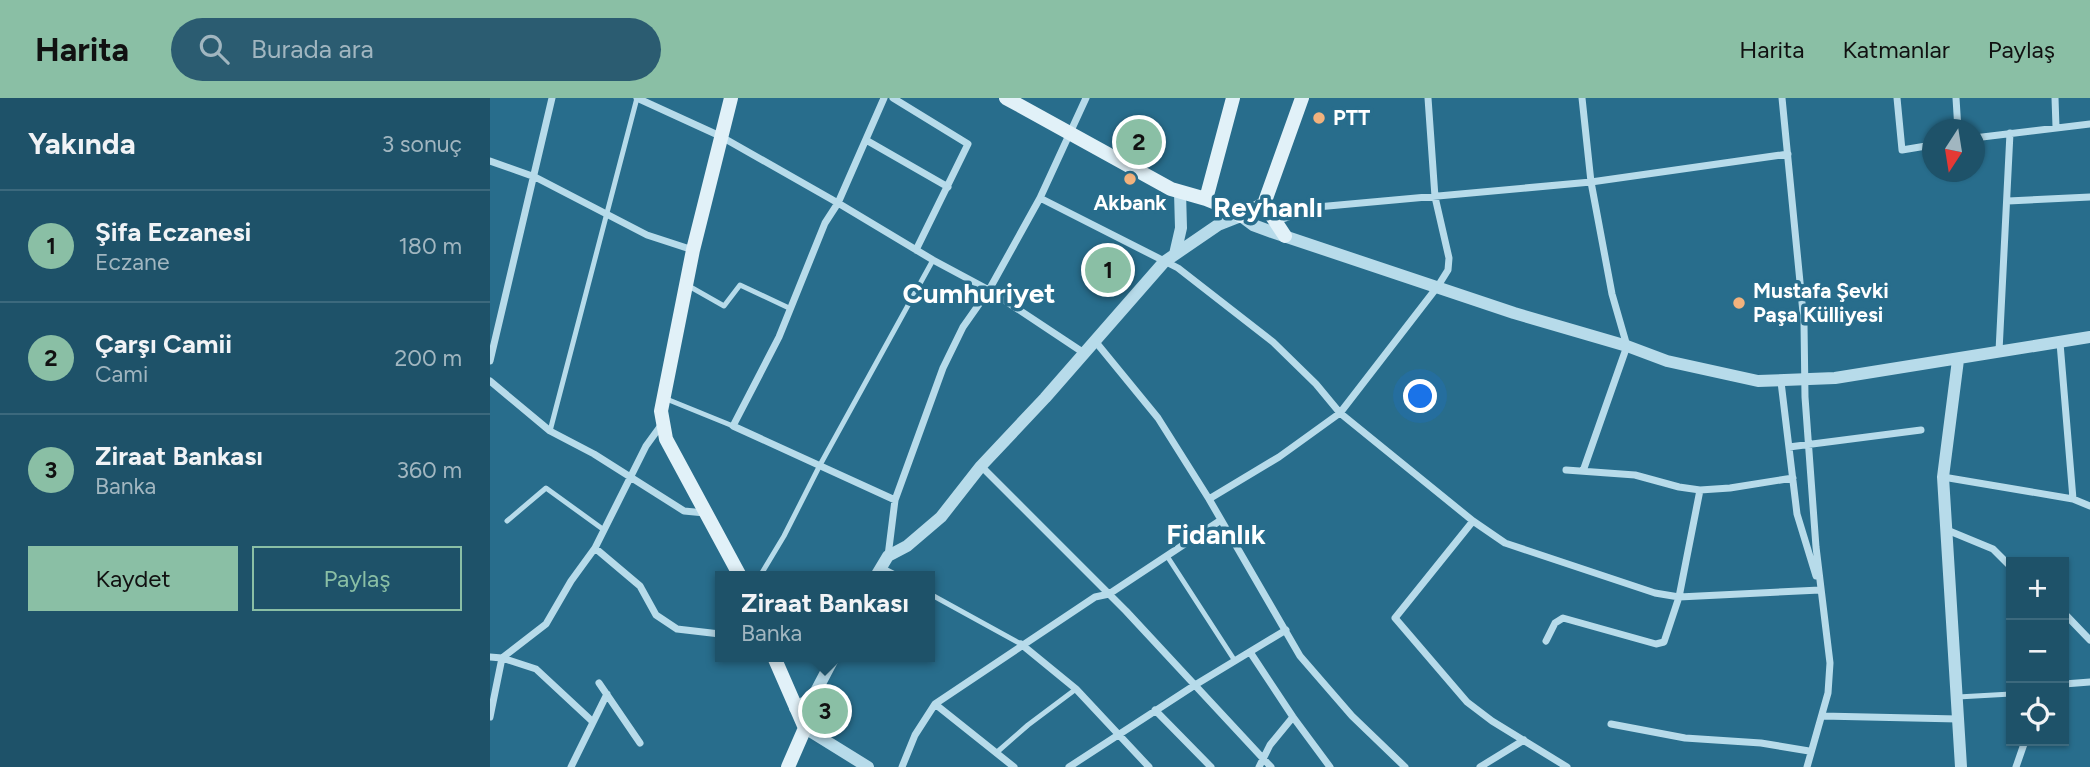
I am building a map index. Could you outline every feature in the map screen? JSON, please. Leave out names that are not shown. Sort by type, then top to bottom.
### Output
[{"type":"main road","points":[[731,98],[693,250],[662,397],[662,423],[666,439],[737,571]]},
{"type":"main road","points":[[1006,98],[1070,135],[1180,192],[1206,199],[1241,216],[1264,204],[1302,98]]},
{"type":"main road","points":[[1206,199],[1233,98]]},
{"type":"main road","points":[[1264,204],[1285,236]]},
{"type":"main road","points":[[776,662],[805,728],[789,767]]},
{"type":"street","points":[[490,361],[552,98]]},
{"type":"street","points":[[637,98],[720,136],[838,203],[989,290],[1084,353]]},
{"type":"street","points":[[884,98],[838,203],[825,223],[779,337],[733,426],[895,500]]},
{"type":"street","points":[[893,98],[968,144],[916,250]]},
{"type":"street","points":[[882,566],[895,500],[943,368],[963,327],[989,290],[1040,198],[1086,98]]},
{"type":"street","points":[[1209,499],[1279,457],[1340,413],[1448,270],[1449,258],[1435,197],[1428,98]]},
{"type":"street","points":[[1582,98],[1591,182],[1612,294],[1627,346],[1583,471]]},
{"type":"street","points":[[1782,98],[1804,323],[1805,380],[1820,590]]},
{"type":"street","points":[[1897,98],[1902,150],[1922,147]]},
{"type":"street","points":[[1956,98],[1957,119]]},
{"type":"street","points":[[2055,98],[2056,127]]},
{"type":"street","points":[[1985,137],[2090,124]]},
{"type":"street","points":[[1999,351],[2010,133]]},
{"type":"street","points":[[866,140],[948,187]]},
{"type":"street","points":[[1277,221],[1317,207],[1591,182],[1788,155]]},
{"type":"street","points":[[490,161],[535,177],[647,235],[693,250]]},
{"type":"street","points":[[1169,258],[1181,228],[1180,192]]},
{"type":"street","points":[[2008,201],[2090,197]]},
{"type":"street","points":[[1040,198],[1169,258],[1178,268],[1273,342],[1316,384],[1340,413],[1473,521],[1505,543],[1655,593],[1679,597],[1820,590]]},
{"type":"street","points":[[882,566],[941,517],[981,467],[1169,258],[1218,225],[1241,216],[1253,225],[1514,313],[1627,346],[1667,361],[1758,382],[1835,378],[2090,337]]},
{"type":"street","points":[[1095,341],[1158,418],[1222,520],[1300,656],[1352,716],[1405,767]]},
{"type":"street","points":[[2060,343],[2073,499]]},
{"type":"street","points":[[1958,359],[1943,477],[1961,767]]},
{"type":"street","points":[[490,380],[550,430],[594,454],[684,511],[705,513]]},
{"type":"street","points":[[1781,382],[1797,514],[1820,590],[1827,625],[1830,663],[1828,693],[1807,767]]},
{"type":"street","points":[[490,717],[502,659],[546,624],[571,580],[595,548],[646,446],[662,423]]},
{"type":"street","points":[[1789,447],[1921,430]]},
{"type":"street","points":[[981,467],[1109,594],[1270,767]]},
{"type":"street","points":[[1566,470],[1635,475],[1700,490],[1793,478]]},
{"type":"street","points":[[1943,477],[2073,499],[2090,506]]},
{"type":"street","points":[[1546,641],[1555,623],[1563,618],[1661,644],[1666,639],[1679,597],[1700,490]]},
{"type":"street","points":[[902,767],[915,735],[935,704],[1021,644],[1095,597],[1109,594],[1222,520]]},
{"type":"street","points":[[1473,521],[1395,618],[1468,702],[1492,721],[1567,767]]},
{"type":"street","points":[[1947,530],[1993,549],[2006,562]]},
{"type":"street","points":[[595,548],[640,586],[656,615],[677,629],[715,633]]},
{"type":"street","points":[[2069,618],[2090,640]]},
{"type":"street","points":[[1069,767],[1155,710],[1286,631]]},
{"type":"street","points":[[1021,644],[1076,689],[1149,767]]},
{"type":"street","points":[[1250,652],[1330,767]]},
{"type":"street","points":[[490,657],[536,669],[593,722]]},
{"type":"street","points":[[795,708],[813,697],[831,662]]},
{"type":"street","points":[[2069,684],[2090,682]]},
{"type":"street","points":[[599,683],[640,743]]},
{"type":"street","points":[[571,767],[607,694]]},
{"type":"street","points":[[935,704],[1014,767]]},
{"type":"street","points":[[1155,710],[1211,767]]},
{"type":"street","points":[[1822,716],[1958,719]]},
{"type":"street","points":[[1259,767],[1270,745],[1293,717]]},
{"type":"street","points":[[1611,724],[1685,738],[1761,743],[1810,751]]},
{"type":"street","points":[[805,728],[868,767]]},
{"type":"street","points":[[1480,767],[1524,740]]},
{"type":"street","points":[[2017,767],[2023,746]]},
{"type":"street","points":[[1080,760],[1087,767]]},
{"type":"lane","points":[[550,430],[637,98]]},
{"type":"lane","points":[[763,571],[785,536],[820,465],[933,260]]},
{"type":"lane","points":[[686,285],[724,306],[740,285],[789,308]]},
{"type":"lane","points":[[662,397],[733,426]]},
{"type":"lane","points":[[507,521],[546,488],[604,530]]},
{"type":"lane","points":[[1167,555],[1235,661]]},
{"type":"lane","points":[[935,597],[1021,644]]},
{"type":"lane","points":[[996,753],[1076,689]]},
{"type":"lane","points":[[1957,697],[2006,694]]},
{"type":"place","name":"PTT","points":[[1319,118]]},
{"type":"place","name":"Çarşı Camii","points":[[1139,142]]},
{"type":"place","name":"Akbank","points":[[1130,179]]},
{"type":"place","name":"Şifa Eczanesi","points":[[1108,270]]},
{"type":"place","name":"Mustafa Şevki Paşa Külliyesi","points":[[1739,303]]},
{"type":"place","name":"Ziraat Bankası","points":[[825,711]]},
{"type":"district","name":"Reyhanlı","points":[[1268,207]]},
{"type":"district","name":"Cumhuriyet","points":[[979,293]]},
{"type":"district","name":"Fidanlık","points":[[1216,534]]}]
